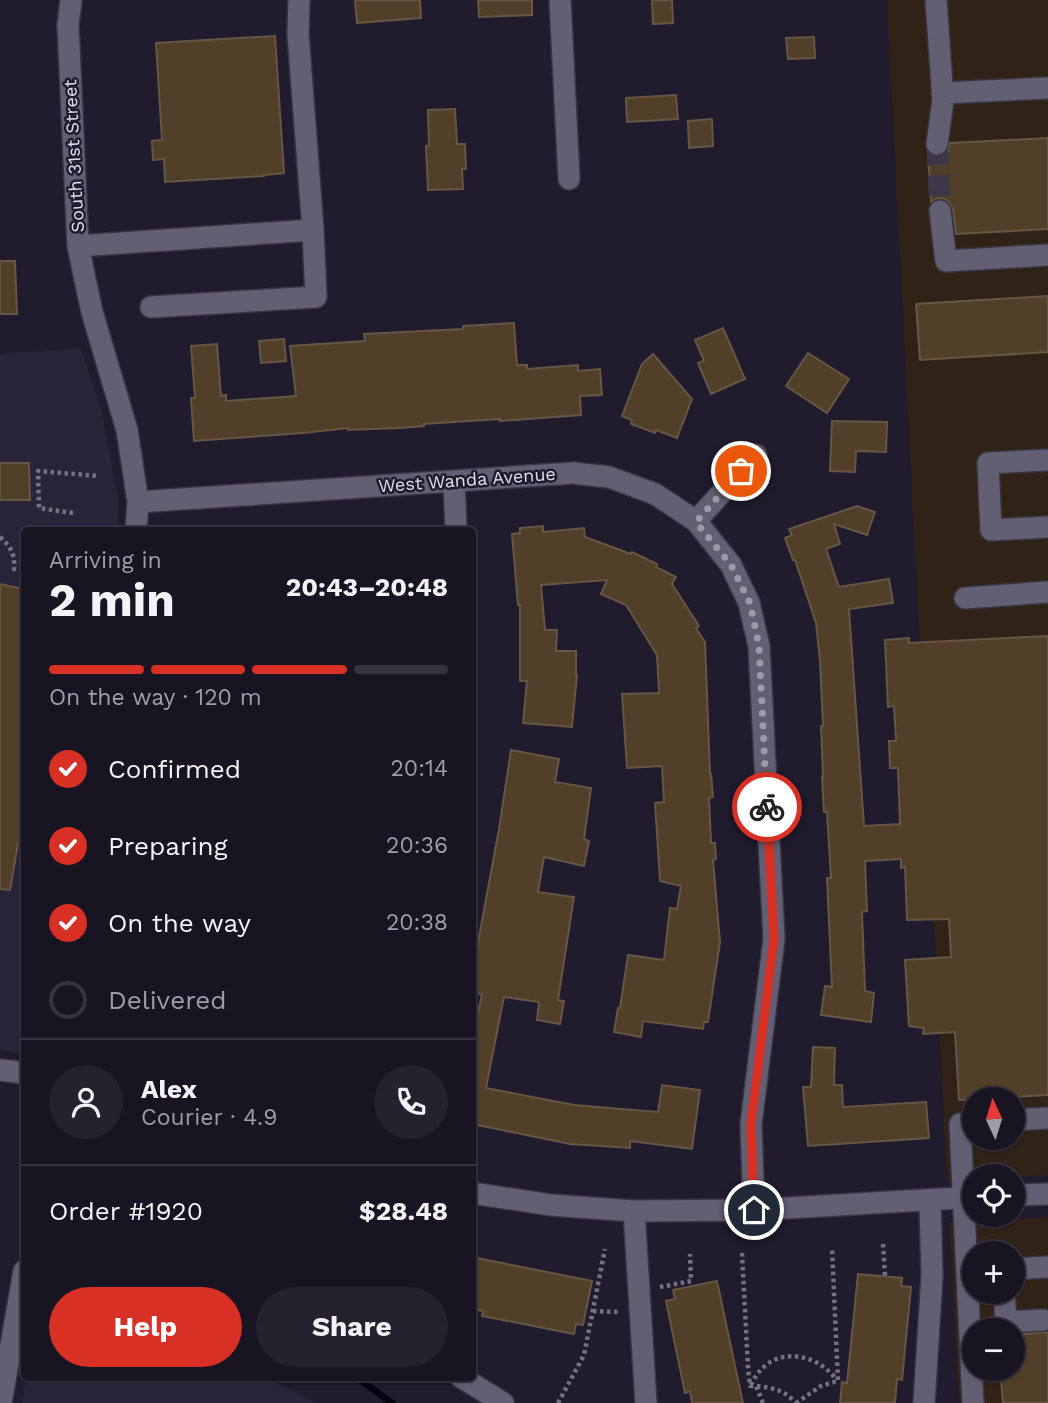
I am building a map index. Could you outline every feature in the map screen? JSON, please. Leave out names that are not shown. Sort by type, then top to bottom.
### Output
[{"type":"street","name":"South 31st Street","points":[[71,0],[68,25],[78,246],[92,312],[127,430],[138,502],[136,527]]},
{"type":"street","points":[[151,307],[316,297],[298,34],[299,0]]},
{"type":"street","points":[[560,0],[569,179]]},
{"type":"street","points":[[936,0],[942,93],[937,144]]},
{"type":"street","points":[[942,93],[1048,88]]},
{"type":"street","points":[[940,211],[946,261],[1048,255]]},
{"type":"street","points":[[78,246],[313,230]]},
{"type":"street","points":[[696,522],[756,455]]},
{"type":"street","points":[[1048,460],[988,463],[992,530],[1048,527]]},
{"type":"street","name":"West Wanda Avenue","points":[[138,502],[573,473],[609,477],[655,495],[696,522],[731,565],[750,603],[759,646],[774,939],[751,1124],[754,1210]]},
{"type":"street","points":[[454,481],[456,527]]},
{"type":"street","points":[[965,598],[1048,593]]},
{"type":"street","points":[[0,1070],[21,1073]]},
{"type":"street","points":[[1026,1120],[1048,1118]]},
{"type":"street","points":[[962,1124],[962,1140]]},
{"type":"street","points":[[476,1194],[551,1205],[635,1211],[754,1210],[962,1198]]},
{"type":"street","points":[[1025,1195],[1048,1194]]},
{"type":"street","points":[[924,1403],[932,1276],[930,1200]]},
{"type":"street","points":[[635,1211],[646,1403]]},
{"type":"street","points":[[1025,1268],[1048,1267]]},
{"type":"street","points":[[1,1403],[21,1288]]},
{"type":"street","points":[[971,1304],[973,1403]]},
{"type":"street","points":[[1005,1304],[1006,1322],[1043,1320]]},
{"type":"street","points":[[467,1381],[503,1403]]},
{"type":"path","points":[[73,513],[39,508],[38,471],[99,476]]},
{"type":"path","points":[[0,537],[13,553],[14,569],[21,570]]},
{"type":"path","points":[[883,1244],[884,1276]]},
{"type":"path","points":[[832,1248],[838,1381]]},
{"type":"path","points":[[558,1403],[584,1355],[605,1249]]},
{"type":"path","points":[[742,1253],[753,1386],[763,1403]]},
{"type":"path","points":[[753,1386],[755,1375],[764,1367],[787,1356],[809,1358],[820,1363],[838,1381]]},
{"type":"path","points":[[753,1386],[783,1392],[790,1395],[795,1403],[821,1386],[838,1381]]},
{"type":"shaded area","points":[[887,0],[1048,0],[1048,1175],[1025,1176],[1025,1164],[962,1164],[962,1181],[947,1182]]},
{"type":"shaded area","points":[[81,348],[102,412],[118,500],[117,527],[21,527],[21,1053],[0,1050],[0,354]]},
{"type":"shaded area","points":[[1048,1217],[1048,1403],[959,1403],[949,1223],[962,1222],[962,1227],[1025,1227],[1025,1218]]},
{"type":"shaded area","points":[[25,1381],[272,1381],[317,1403],[22,1403]]},
{"type":"building","points":[[355,0],[420,0],[421,18],[357,23]]},
{"type":"building","points":[[478,0],[532,0],[532,15],[479,17]]},
{"type":"building","points":[[652,0],[672,0],[673,23],[653,24]]},
{"type":"building","points":[[275,36],[284,173],[165,182],[164,159],[153,160],[152,141],[162,140],[156,43]]},
{"type":"building","points":[[814,37],[815,58],[788,59],[786,38]]},
{"type":"building","points":[[676,95],[678,119],[627,122],[626,98]]},
{"type":"building","points":[[455,109],[457,144],[465,144],[466,169],[462,169],[463,189],[428,190],[428,110]]},
{"type":"building","points":[[712,119],[713,146],[689,148],[688,121]]},
{"type":"building","points":[[1048,138],[1048,229],[956,234],[950,203],[939,198],[931,202],[928,154],[943,156],[950,143]]},
{"type":"building","points":[[0,261],[15,261],[17,314],[0,314]]},
{"type":"building","points":[[1048,296],[1048,352],[920,360],[916,304]]},
{"type":"building","points":[[514,323],[517,365],[527,365],[527,369],[578,365],[578,371],[600,369],[602,395],[580,396],[581,415],[424,424],[400,428],[348,428],[194,441],[191,398],[195,398],[191,346],[217,344],[221,396],[226,395],[226,401],[296,396],[290,346],[365,341],[364,334],[463,329],[463,326]]},
{"type":"building","points":[[723,328],[745,379],[711,394],[698,363],[704,361],[695,340]]},
{"type":"building","points":[[284,339],[286,361],[261,363],[259,341]]},
{"type":"building","points":[[808,353],[849,379],[827,413],[786,386]]},
{"type":"building","points":[[653,354],[692,399],[677,438],[631,424],[632,420],[622,416],[642,364]]},
{"type":"building","points":[[832,421],[887,422],[886,452],[856,451],[855,472],[830,471]]},
{"type":"building","points":[[0,463],[29,463],[30,500],[0,500]]},
{"type":"building","points":[[857,506],[875,512],[867,535],[834,524],[840,544],[826,549],[839,587],[889,579],[893,603],[849,609],[864,826],[900,824],[898,768],[890,768],[889,741],[896,741],[894,706],[888,707],[885,640],[909,638],[909,643],[1048,636],[1048,1095],[1026,1096],[1026,1087],[962,1087],[962,1100],[959,1100],[955,1032],[923,1034],[924,1028],[909,1026],[905,960],[951,957],[949,919],[907,920],[905,867],[901,868],[901,859],[865,861],[867,911],[862,912],[865,991],[874,993],[871,1022],[821,1015],[825,986],[832,987],[827,878],[831,878],[822,777],[820,661],[816,623],[785,538],[792,535],[789,529]]},
{"type":"building","points":[[543,526],[543,532],[584,528],[585,537],[631,554],[632,552],[676,577],[672,584],[699,626],[696,628],[705,642],[713,797],[709,798],[711,843],[715,843],[716,859],[713,860],[720,942],[708,1022],[704,1022],[703,1029],[643,1021],[641,1037],[614,1032],[628,955],[664,960],[670,908],[677,909],[681,886],[660,881],[655,803],[664,802],[662,766],[627,768],[622,694],[659,693],[657,655],[626,605],[601,594],[607,580],[541,585],[545,630],[557,630],[556,651],[576,651],[577,675],[572,727],[523,723],[527,681],[520,681],[520,605],[512,534],[520,533],[520,528]]},
{"type":"building","points":[[0,584],[21,589],[21,844],[18,843],[10,890],[0,889]]},
{"type":"building","points":[[511,750],[559,759],[555,782],[591,788],[584,839],[589,841],[584,866],[544,857],[538,892],[574,897],[558,1000],[564,1001],[560,1024],[537,1020],[539,1002],[504,997],[486,1088],[574,1105],[658,1112],[662,1085],[700,1090],[692,1149],[630,1141],[630,1148],[570,1144],[476,1125],[476,1023],[482,994],[476,993],[476,953]]},
{"type":"building","points":[[813,1047],[835,1048],[834,1085],[842,1085],[843,1107],[926,1102],[929,1138],[808,1146],[803,1087],[811,1087]]},
{"type":"building","points":[[476,1258],[592,1281],[583,1325],[576,1324],[574,1334],[482,1316],[483,1311],[476,1310]]},
{"type":"building","points":[[858,1274],[902,1278],[901,1286],[911,1287],[902,1380],[897,1379],[895,1403],[840,1403],[842,1382],[847,1383]]},
{"type":"building","points":[[717,1281],[743,1403],[692,1403],[690,1391],[685,1393],[666,1301],[675,1299],[673,1290]]},
{"type":"building","points":[[1048,1332],[1048,1403],[1003,1403],[1001,1381],[1025,1381],[1025,1334]]},
{"type":"waterway","points":[[362,1381],[392,1403]]},
{"type":"tunnel","points":[[937,144],[940,211]]},
{"type":"way so far","points":[[741,471],[696,522],[731,565],[750,603],[759,646],[767,807]]},
{"type":"route","points":[[754,1210],[751,1124],[774,939],[767,807]]}]
